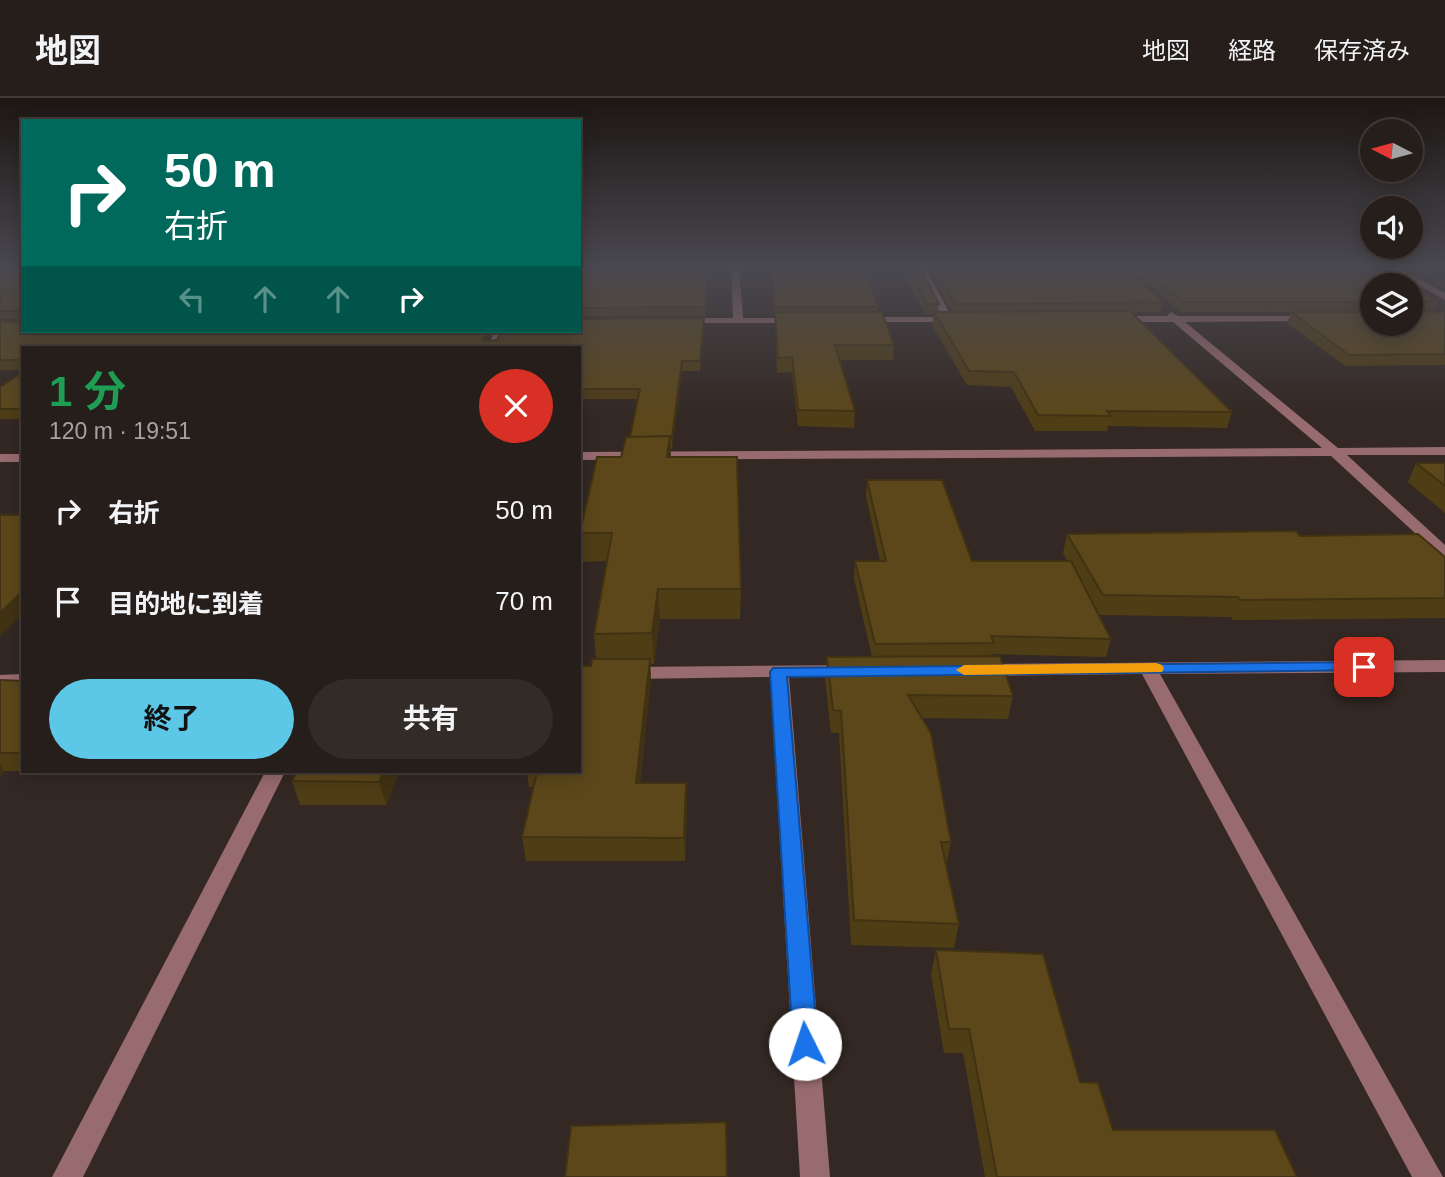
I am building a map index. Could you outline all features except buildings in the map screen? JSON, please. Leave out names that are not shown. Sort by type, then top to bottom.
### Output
[{"type":"street","points":[[738,316],[738,321]]},
{"type":"street","points":[[947,316],[949,320]]},
{"type":"street","points":[[1171,316],[1335,453],[1445,553]]},
{"type":"street","points":[[1108,319],[1319,317]]},
{"type":"street","points":[[843,320],[962,320]]},
{"type":"street","points":[[672,321],[804,321]]},
{"type":"street","points":[[581,456],[1445,452]]},
{"type":"street","points":[[0,458],[21,458]]},
{"type":"street","points":[[970,670],[1445,666]]},
{"type":"street","points":[[1147,668],[1428,1177]]},
{"type":"street","points":[[606,673],[874,671]]},
{"type":"street","points":[[779,672],[815,1177]]},
{"type":"street","points":[[0,681],[21,680]]},
{"type":"street","points":[[67,1177],[274,773]]},
{"type":"slow traffic","points":[[964,670],[1156,668]]},
{"type":"route","points":[[805,1044],[779,672],[1364,667]]}]
